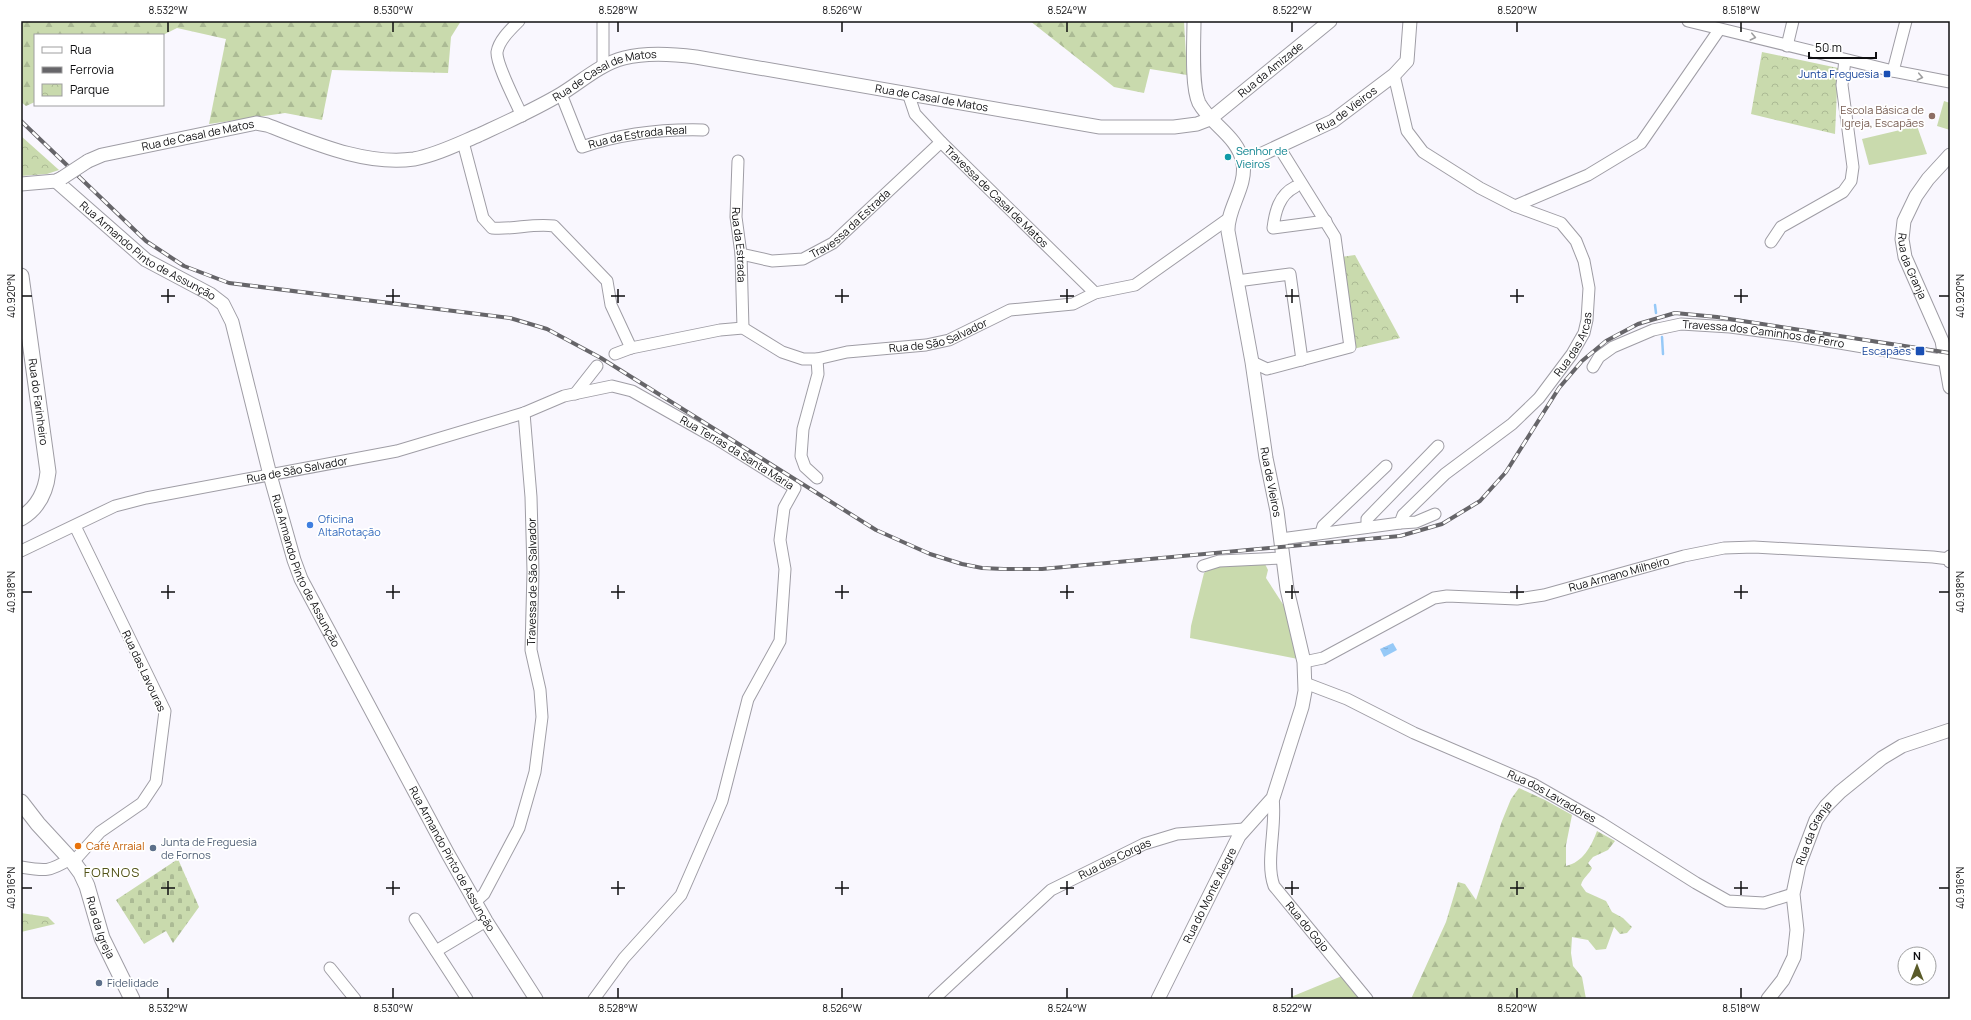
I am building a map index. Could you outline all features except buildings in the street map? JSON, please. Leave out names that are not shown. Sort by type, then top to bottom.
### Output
[{"type":"main road","name":"Rua do Farinheiro","points":[[21,276],[48,472],[46,485],[40,498],[33,509],[21,518]]},
{"type":"main road","name":"Rua da Igreja","points":[[21,802],[38,824],[72,860],[87,886],[102,938],[132,999]]},
{"type":"street","points":[[518,21],[502,41],[497,52],[500,64],[522,116]]},
{"type":"street","points":[[603,21],[604,67]]},
{"type":"street","name":"Rua de Vieiros","points":[[1194,21],[1196,91],[1198,100],[1210,119],[1232,139],[1242,163],[1243,174],[1238,194],[1228,220],[1228,231],[1252,362],[1266,458],[1281,539],[1287,589],[1304,662],[1305,683],[1302,707],[1273,798]]},
{"type":"street","name":"Rua da Amizade","points":[[1210,119],[1330,21]]},
{"type":"street","name":"Rua de Vieiros","points":[[1242,163],[1333,121],[1394,75],[1408,60],[1410,21]]},
{"type":"street","points":[[1688,21],[1719,30],[1845,60],[1950,82]]},
{"type":"street","points":[[1787,46],[1793,21]]},
{"type":"street","points":[[1893,71],[1906,21]]},
{"type":"street","points":[[1515,206],[1588,175],[1641,143],[1719,30]]},
{"type":"street","name":"Rua de Casal de Matos","points":[[21,184],[59,180],[88,161],[102,155],[256,124],[267,125],[334,150],[380,159],[413,159],[438,152],[522,116],[604,67],[623,58],[649,54],[678,54],[908,93],[1100,128],[1174,127],[1197,124],[1210,119]]},
{"type":"street","points":[[1771,242],[1781,227],[1843,192],[1851,181],[1853,167],[1842,85],[1845,60]]},
{"type":"street","name":"Rua das Arcas","points":[[1394,75],[1407,131],[1423,152],[1480,188],[1515,206],[1561,223],[1576,241],[1584,261],[1589,288],[1588,320],[1584,333],[1572,354],[1539,398],[1512,424],[1445,474],[1403,516],[1400,523]]},
{"type":"street","name":"Travessa de Casal de Matos","points":[[908,93],[915,114],[941,142],[1095,293]]},
{"type":"street","name":"Rua da Estrada Real","points":[[561,94],[582,147],[605,139],[671,130],[703,130]]},
{"type":"street","points":[[463,142],[483,218],[492,228],[503,229],[542,224],[554,226],[607,281],[611,305],[631,348]]},
{"type":"street","name":"Travessa da Estrada","points":[[741,254],[772,261],[804,259],[833,244],[941,142]]},
{"type":"street","points":[[1252,362],[1267,368],[1350,348],[1335,236],[1279,147]]},
{"type":"street","name":"Rua da Granja","points":[[1950,155],[1928,179],[1916,196],[1904,221],[1902,239],[1907,261],[1942,341],[1950,387]]},
{"type":"street","name":"Rua da Estrada","points":[[738,161],[736,216],[741,254],[743,328]]},
{"type":"street","name":"Rua Armando Pinto de Assunção","points":[[59,180],[146,260],[210,294],[222,304],[232,322],[270,475],[294,560],[301,579],[475,902],[536,999]]},
{"type":"street","points":[[1295,187],[1290,189],[1280,201],[1274,213],[1273,228],[1326,221]]},
{"type":"street","name":"Rua de São Salvador","points":[[743,328],[782,352],[803,359],[817,359],[847,352],[926,345],[949,340],[1010,310],[1073,304],[1095,293],[1135,285],[1228,220]]},
{"type":"street","points":[[1237,281],[1290,274],[1302,360]]},
{"type":"street","name":"Travessa dos Caminhos de Ferro","points":[[1593,367],[1599,357],[1613,347],[1652,330],[1681,324],[1717,325],[1798,336],[1946,361]]},
{"type":"street","points":[[616,354],[631,348],[720,330],[743,328]]},
{"type":"street","points":[[817,359],[818,374],[803,429],[801,456],[805,467],[817,478]]},
{"type":"street","points":[[575,394],[597,366]]},
{"type":"street","name":"Rua Terras da Santa Maria","points":[[575,394],[612,386],[632,392],[717,439],[796,488],[784,508],[780,540],[785,569],[780,641],[748,699],[722,801],[681,895],[624,958],[594,999]]},
{"type":"street","name":"Rua de São Salvador","points":[[21,551],[115,506],[146,498],[397,452],[524,413],[564,396],[575,394]]},
{"type":"street","name":"Travessa de São Salvador","points":[[475,902],[484,894],[519,828],[535,772],[542,717],[540,690],[531,650],[533,564],[524,413]]},
{"type":"street","points":[[1367,527],[1367,519],[1438,446]]},
{"type":"street","points":[[1321,533],[1323,526],[1386,466]]},
{"type":"street","points":[[1281,539],[1416,522],[1435,514]]},
{"type":"street","name":"Rua das Lavouras","points":[[21,867],[46,871],[72,860],[100,832],[142,803],[156,782],[165,711],[75,526]]},
{"type":"street","name":"Rua Armano Milheiro","points":[[1304,662],[1323,658],[1434,598],[1447,596],[1517,599],[1544,595],[1684,556],[1724,548],[1754,547],[1950,559]]},
{"type":"street","points":[[1203,566],[1219,561],[1283,558]]},
{"type":"street","name":"Rua dos Lavradores","points":[[1305,683],[1347,699],[1414,733],[1533,784],[1601,823],[1696,883],[1728,901],[1764,903],[1793,894]]},
{"type":"street","name":"Rua da Granja","points":[[1768,999],[1782,980],[1794,957],[1797,930],[1793,894],[1799,865],[1816,820],[1826,806],[1882,758],[1902,746],[1950,730]]},
{"type":"street","name":"Rua do Monte Alegre","points":[[1158,999],[1200,912],[1244,829],[1273,798]]},
{"type":"street","name":"Rua do Gojo","points":[[1273,798],[1275,816],[1271,870],[1274,886],[1367,999]]},
{"type":"street","name":"Rua das Corgas","points":[[934,999],[1051,890],[1144,844],[1177,834],[1244,829]]},
{"type":"street","points":[[415,919],[467,999]]},
{"type":"street","points":[[436,951],[486,921]]},
{"type":"street","points":[[330,968],[355,999]]},
{"type":"green space","points":[[21,21],[461,21],[451,37],[448,73],[332,70],[322,120],[285,113],[209,124],[226,39],[177,28],[164,34],[34,34],[34,102],[26,106],[21,102]]},
{"type":"green space","points":[[1030,21],[1184,21],[1187,75],[1150,69],[1144,93],[1114,87]]},
{"type":"green space","points":[[1762,52],[1838,68],[1835,134],[1751,114]]},
{"type":"green space","points":[[1944,101],[1950,103],[1950,130],[1937,126]]},
{"type":"green space","points":[[1917,126],[1927,154],[1869,165],[1862,139]]},
{"type":"green space","points":[[21,136],[59,170],[47,174],[21,176]]},
{"type":"green space","points":[[1355,255],[1400,338],[1353,349],[1341,257]]},
{"type":"green space","points":[[1264,562],[1268,570],[1266,578],[1286,609],[1298,659],[1190,638],[1191,626],[1204,573],[1216,565]]},
{"type":"green space","points":[[1519,788],[1572,815],[1566,845],[1566,866],[1577,861],[1586,853],[1597,831],[1615,841],[1608,850],[1593,857],[1588,863],[1592,868],[1581,885],[1586,892],[1606,901],[1612,912],[1623,918],[1632,927],[1627,933],[1620,934],[1614,927],[1606,949],[1596,950],[1588,940],[1572,937],[1571,953],[1573,966],[1582,977],[1586,999],[1411,999],[1446,922],[1458,882],[1465,884],[1476,900],[1502,821],[1511,799]]},
{"type":"green space","points":[[178,859],[199,907],[173,943],[166,931],[144,944],[116,900]]},
{"type":"green space","points":[[21,913],[48,917],[55,924],[21,932]]},
{"type":"green space","points":[[1342,976],[1362,999],[1286,999]]},
{"type":"water","points":[[1393,643],[1397,650],[1384,657],[1380,649]]},
{"type":"waterway","points":[[1655,305],[1656,313]]},
{"type":"waterway","points":[[1662,337],[1663,354]]},
{"type":"railway","points":[[21,121],[146,241],[184,266],[229,283],[510,318],[547,329],[601,358],[876,530],[930,554],[962,564],[982,568],[1042,569],[1400,536],[1442,524],[1480,501],[1506,472],[1559,388],[1582,361],[1606,341],[1638,324],[1675,313],[1717,317],[1950,353]]},
{"type":"place","name":"Junta Freguesia","points":[[1887,74]]},
{"type":"place","name":"Escola Básica de Igreja, Escapães","points":[[1932,116]]},
{"type":"place","name":"Senhor de Vieiros","points":[[1228,157]]},
{"type":"place","name":"Escapães","points":[[1920,351]]},
{"type":"place","name":"Oficina AltaRotação","points":[[310,525]]},
{"type":"place","name":"Café Arraial","points":[[78,846]]},
{"type":"place","name":"Junta de Freguesia de Fornos","points":[[153,848]]},
{"type":"place","name":"Fidelidade","points":[[99,983]]},
{"type":"district","name":"FORNOS","points":[[112,872]]}]
